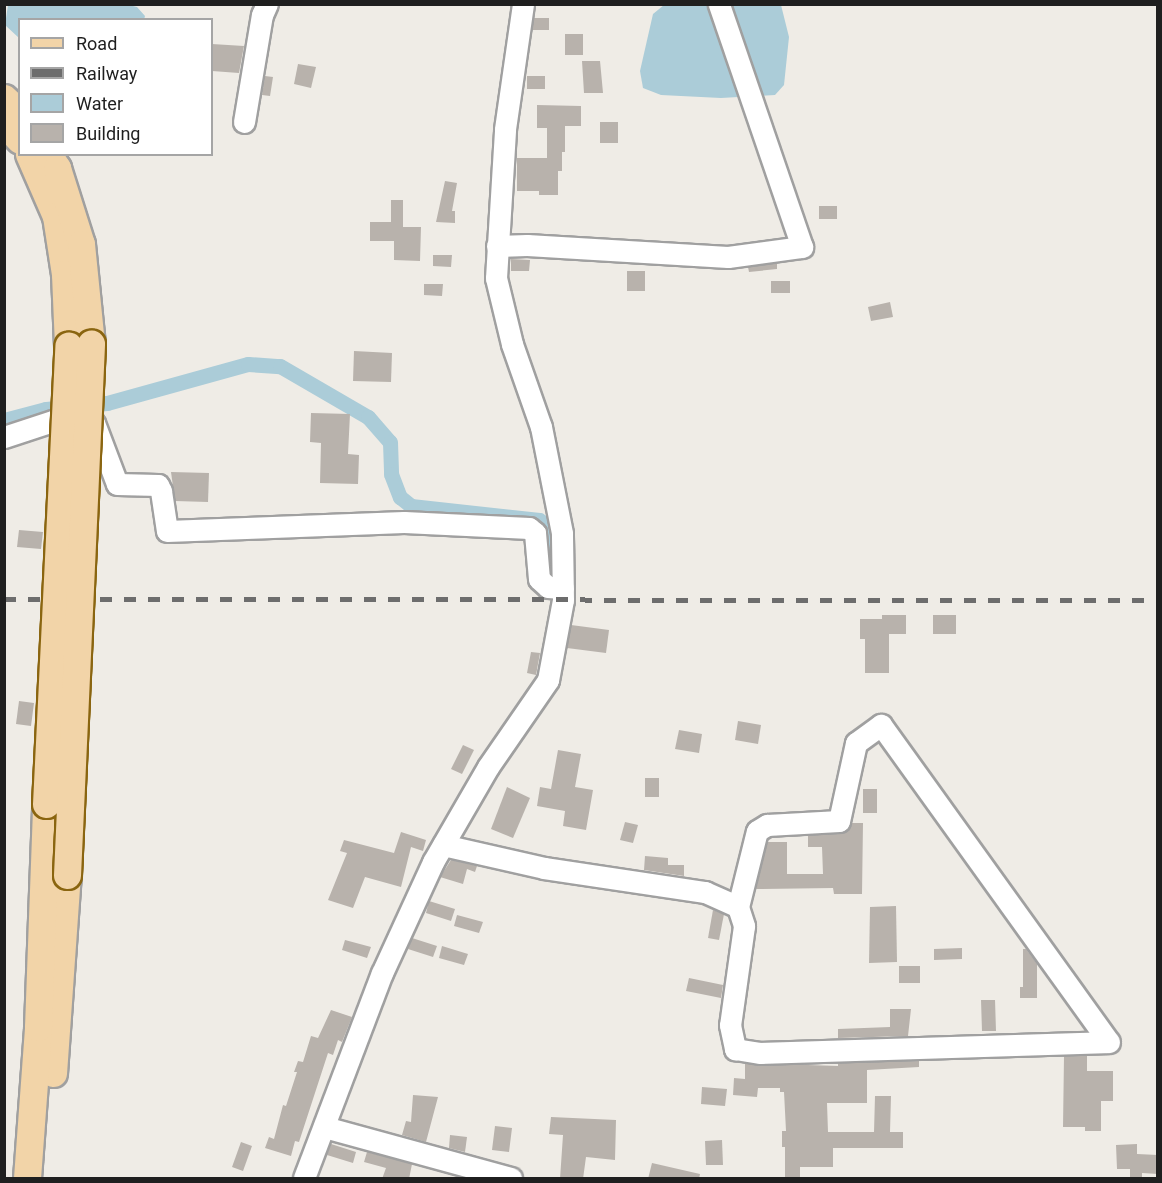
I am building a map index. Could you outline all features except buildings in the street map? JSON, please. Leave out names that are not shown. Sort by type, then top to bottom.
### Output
[{"type":"main road","points":[[4,98],[18,111]]},
{"type":"main road","points":[[4,123],[18,138]]},
{"type":"main road","points":[[27,1179],[38,1027],[46,804],[79,345],[56,216],[29,156]]},
{"type":"main road","points":[[45,1179],[67,874],[81,244],[57,168],[49,156]]},
{"type":"street","points":[[244,122],[262,15],[267,4]]},
{"type":"street","points":[[304,1179],[382,973],[443,845],[488,767],[548,680],[563,588],[562,533],[541,427],[512,344],[496,278],[496,246],[505,129],[523,4]]},
{"type":"street","points":[[496,246],[526,245],[728,257],[802,247],[719,4]]},
{"type":"street","points":[[4,436],[53,421],[94,423],[117,484],[158,485],[161,490],[167,531],[404,522],[529,528],[535,533],[539,579],[548,586],[563,588]]},
{"type":"street","points":[[443,845],[544,868],[705,892],[738,907],[744,926],[730,1025],[735,1049],[761,1053],[1109,1042],[880,725],[856,742],[839,821],[767,825],[757,831],[738,907]]},
{"type":"street","points":[[324,1127],[511,1179]]},
{"type":"water","points":[[8,5],[129,5],[137,7],[145,16],[144,18],[18,18],[18,37],[5,25]]},
{"type":"water","points":[[664,5],[781,5],[789,37],[784,85],[775,95],[721,98],[661,95],[643,88],[640,71],[653,14]]},
{"type":"waterway","points":[[4,420],[46,409],[107,403],[248,364],[280,366],[368,417],[390,442],[391,474],[400,497],[411,506],[539,520],[546,525],[553,575]]},
{"type":"railway","points":[[4,599],[1158,600]]}]
